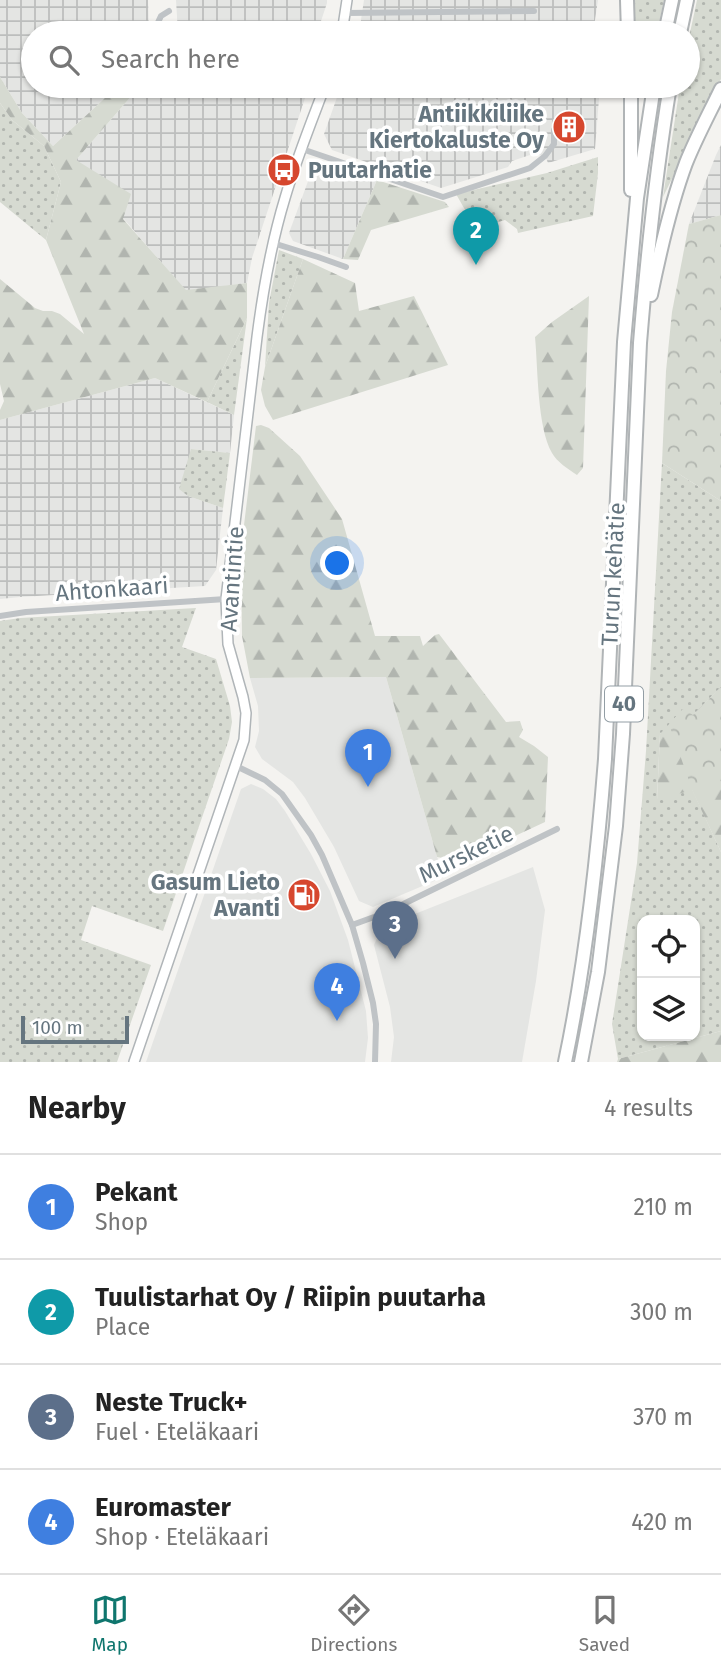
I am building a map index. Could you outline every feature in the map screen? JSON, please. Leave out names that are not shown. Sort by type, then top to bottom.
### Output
[{"type":"highway","points":[[627,0],[628,21]]},
{"type":"highway","points":[[668,21],[672,0]]},
{"type":"highway","points":[[683,21],[687,0]]},
{"type":"highway","points":[[640,343],[673,202],[686,164],[721,89]]},
{"type":"highway","points":[[631,98],[632,247]]},
{"type":"highway","name":"Turun kehätie","points":[[565,1062],[588,928],[600,820],[624,342],[642,160],[652,98]]},
{"type":"highway","name":"Turun kehätie","points":[[581,1062],[597,972],[616,826],[623,734],[640,343],[656,183],[668,98]]},
{"type":"street","points":[[344,21],[347,0]]},
{"type":"street","points":[[159,21],[169,11]]},
{"type":"street","points":[[346,13],[534,11]]},
{"type":"street","name":"Avantintie","points":[[134,1062],[244,740],[246,713],[228,644],[226,598],[262,299],[285,197],[321,98]]},
{"type":"street","points":[[302,149],[443,197],[530,168],[545,156],[554,144],[554,130]]},
{"type":"street","points":[[273,243],[346,267]]},
{"type":"street","name":"Ahtonkaari","points":[[0,616],[226,598]]},
{"type":"street","points":[[236,766],[252,772],[274,786],[294,810],[322,855],[352,925],[373,1003],[376,1024],[375,1062]]},
{"type":"street","name":"Mursketie","points":[[352,925],[386,913],[557,829]]},
{"type":"shaded area","points":[[0,0],[148,0],[149,21],[21,21],[21,98],[105,98],[53,146],[22,113],[0,77]]},
{"type":"shaded area","points":[[176,0],[327,0],[321,21],[177,21]]},
{"type":"shaded area","points":[[364,0],[598,0],[595,21],[361,21]]},
{"type":"shaded area","points":[[130,98],[305,98],[252,258],[247,283],[186,291],[76,160]]},
{"type":"shaded area","points":[[337,98],[599,98],[595,149],[548,163],[546,158],[536,153],[512,161],[508,167],[441,188],[332,150],[324,134]]},
{"type":"shaded area","points":[[721,145],[721,215],[689,224],[716,155]]},
{"type":"shaded area","points":[[328,163],[377,180],[343,259],[293,241],[289,233],[314,165]]},
{"type":"shaded area","points":[[155,378],[234,415],[230,453],[191,449],[188,496],[223,508],[216,570],[205,586],[0,599],[0,420]]},
{"type":"shaded area","points":[[386,677],[437,857],[446,876],[373,907],[359,901],[334,847],[305,798],[293,782],[262,759],[255,747],[259,731],[258,706],[250,678]]},
{"type":"shaded area","points":[[251,784],[276,799],[285,811],[330,891],[348,940],[366,1011],[368,1038],[365,1062],[146,1062],[241,789]]},
{"type":"shaded area","points":[[533,867],[545,910],[522,1062],[391,1062],[394,1037],[390,1007],[374,945],[382,927]]},
{"type":"green space","points":[[631,0],[664,0],[660,21],[632,21]]},
{"type":"green space","points":[[697,0],[721,0],[721,79],[663,197],[678,98],[700,98],[700,21],[692,21]]},
{"type":"green space","points":[[0,77],[22,113],[53,146],[105,98],[130,98],[76,160],[131,194],[123,219],[186,290],[247,283],[247,318],[207,402],[155,378],[0,420],[4,401],[0,384],[0,279],[35,308],[60,314],[84,334],[46,240],[61,182],[44,146],[12,120],[0,103]]},
{"type":"green space","points":[[0,103],[12,120],[44,146],[61,182],[46,240],[0,202]]},
{"type":"green space","points":[[598,157],[593,216],[518,233],[517,229],[505,220],[476,229],[456,194],[547,173]]},
{"type":"green space","points":[[377,180],[445,202],[449,207],[371,230],[358,260],[343,259]]},
{"type":"green space","points":[[721,215],[721,501],[662,463],[672,312],[689,224]]},
{"type":"green space","points":[[279,250],[303,259],[265,367],[269,303]]},
{"type":"green space","points":[[303,259],[355,283],[359,311],[414,296],[448,365],[273,420],[265,406],[261,390],[265,367]]},
{"type":"green space","points":[[589,296],[583,468],[577,475],[557,459],[547,442],[541,413],[535,337]]},
{"type":"green space","points":[[247,318],[234,415],[207,402]]},
{"type":"green space","points":[[256,426],[269,428],[300,456],[342,519],[375,636],[420,636],[423,646],[439,634],[506,722],[520,721],[523,730],[519,737],[548,757],[545,822],[461,861],[437,857],[386,677],[250,678],[242,636],[241,550]]},
{"type":"green space","points":[[191,449],[230,453],[223,508],[188,496],[179,489]]},
{"type":"green space","points":[[662,463],[721,501],[721,687],[693,715],[660,734],[657,799],[692,789],[721,852],[721,1031],[700,1037],[700,915],[637,915],[637,1041],[684,1041],[618,1059],[612,1024],[637,863]]},
{"type":"green space","points":[[196,608],[182,647],[216,659],[232,722],[229,739],[163,931],[92,906],[81,940],[151,965],[117,1062],[0,1062],[0,621]]},
{"type":"green space","points":[[721,687],[721,852],[692,790],[657,800],[660,734],[683,709],[693,715]]},
{"type":"green space","points":[[721,687],[721,781],[692,789],[669,724],[683,709],[693,715]]},
{"type":"green space","points":[[721,1031],[721,1062],[617,1062],[618,1059],[684,1041],[700,1041],[700,1037]]},
{"type":"place","name":"Antiikkiliike Kiertokaluste Oy","points":[[569,127]]},
{"type":"place","name":"Puutarhatie","points":[[284,170]]},
{"type":"place","name":"Tuulistarhat Oy / Riipin puutarha","points":[[476,265]]},
{"type":"place","name":"Pekant","points":[[368,787]]},
{"type":"place","name":"Gasum Lieto Avanti","points":[[304,895]]},
{"type":"place","name":"Neste Truck+","points":[[395,959]]},
{"type":"place","name":"Euromaster","points":[[337,1021]]}]
